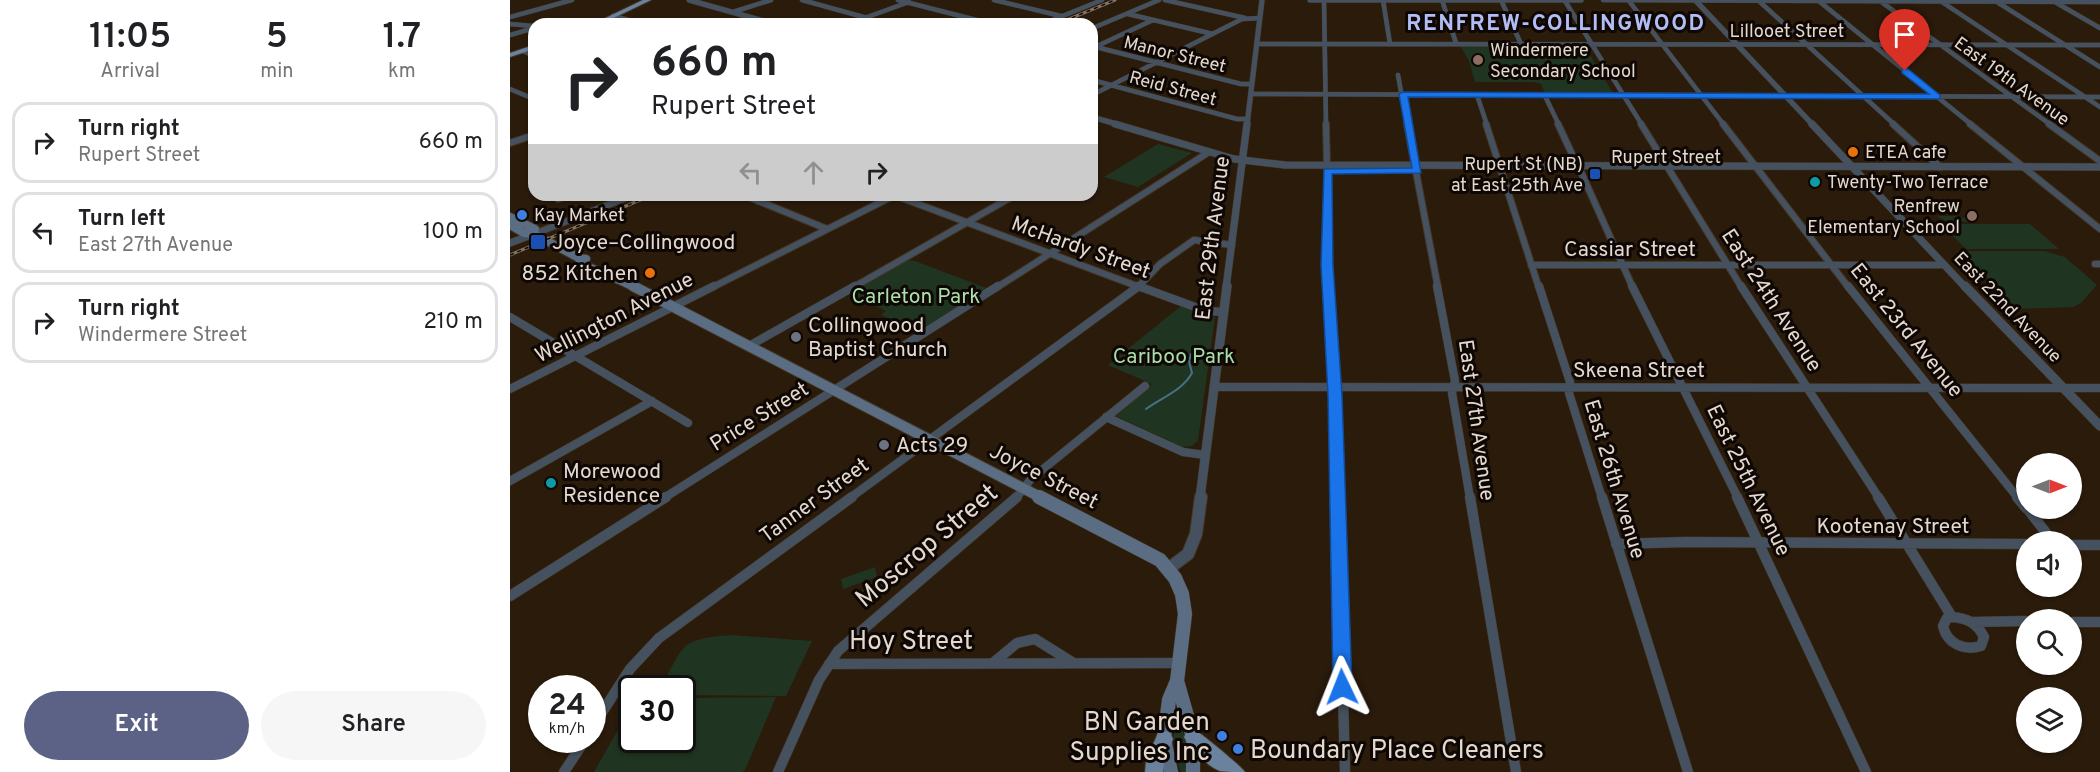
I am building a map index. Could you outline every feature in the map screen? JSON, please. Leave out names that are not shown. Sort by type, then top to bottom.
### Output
[{"type":"main road","points":[[613,16],[614,12],[639,0]]},
{"type":"main road","points":[[609,18],[648,0]]},
{"type":"main road","points":[[510,55],[528,49]]},
{"type":"main road","name":"Joyce Street","points":[[510,217],[535,229],[534,234]]},
{"type":"main road","name":"Joyce Street","points":[[510,225],[524,233],[534,234],[579,258],[580,263],[604,274],[610,274],[1024,488],[1146,552],[1160,560],[1168,569]]},
{"type":"main road","points":[[1154,772],[1155,761],[1164,738],[1169,700],[1177,681],[1185,614],[1182,594],[1168,569]]},
{"type":"main road","points":[[1177,681],[1193,737],[1193,772]]},
{"type":"main road","points":[[1193,737],[1216,759],[1236,772]]},
{"type":"main road","points":[[1164,738],[1171,772]]},
{"type":"street","points":[[510,17],[570,0]]},
{"type":"street","points":[[689,0],[701,1],[754,18]]},
{"type":"street","points":[[734,12],[771,0]]},
{"type":"street","points":[[802,0],[866,18],[916,0]]},
{"type":"street","points":[[898,0],[968,18]]},
{"type":"street","points":[[994,0],[1062,16]]},
{"type":"street","points":[[1092,0],[1100,1]]},
{"type":"street","points":[[1098,26],[1160,0]]},
{"type":"street","points":[[1165,0],[1246,18],[1260,18]]},
{"type":"street","name":"East 29th Avenue","points":[[1168,569],[1188,554],[1193,542],[1263,0]]},
{"type":"street","points":[[1310,0],[1581,0]]},
{"type":"street","points":[[1324,0],[1327,265],[1334,387],[1345,772]]},
{"type":"street","points":[[1383,0],[1390,44]]},
{"type":"street","points":[[1442,0],[1456,43]]},
{"type":"street","points":[[1501,0],[1521,44]]},
{"type":"street","points":[[1603,0],[2100,2]]},
{"type":"street","points":[[1057,18],[1100,1]]},
{"type":"street","name":"East 24th Avenue","points":[[1565,1],[1727,265],[1909,544],[1952,616]]},
{"type":"street","name":"East 23rd Avenue","points":[[1629,1],[1832,265],[2016,494]]},
{"type":"street","name":"East 22nd Avenue","points":[[1696,1],[1944,265],[2100,426]]},
{"type":"street","points":[[1760,2],[1940,167]]},
{"type":"street","points":[[1820,2],[2100,229]]},
{"type":"street","name":"East 19th Avenue","points":[[1880,2],[2100,161]]},
{"type":"street","points":[[1940,2],[2100,107]]},
{"type":"street","points":[[1995,2],[2100,67]]},
{"type":"street","points":[[2054,2],[2100,28]]},
{"type":"street","points":[[1128,14],[1213,34]]},
{"type":"street","points":[[613,16],[621,18]]},
{"type":"street","points":[[1098,92],[1246,18]]},
{"type":"street","points":[[1098,45],[1153,20]]},
{"type":"street","points":[[510,24],[528,26]]},
{"type":"street","points":[[510,35],[528,29]]},
{"type":"street","name":"Lillooet Street","points":[[1257,44],[2100,45]]},
{"type":"street","name":"Manor Street","points":[[1098,48],[1241,84],[1252,84]]},
{"type":"street","points":[[523,51],[528,53]]},
{"type":"street","name":"East 27th Avenue","points":[[1398,75],[1455,380],[1452,393],[1516,772]]},
{"type":"street","name":"Reid Street","points":[[1098,81],[1237,119],[1248,119]]},
{"type":"street","points":[[510,89],[528,96]]},
{"type":"street","points":[[1251,94],[2100,97]]},
{"type":"street","name":"East 26th Avenue","points":[[1477,95],[1570,381],[1569,393],[1688,772]]},
{"type":"street","name":"East 25th Avenue","points":[[1545,96],[1623,265],[1760,543],[1866,772]]},
{"type":"street","name":"Rupert Street","points":[[1098,119],[1268,169],[2100,169]]},
{"type":"street","points":[[510,143],[528,137]]},
{"type":"street","name":"Price Street","points":[[510,596],[1209,152]]},
{"type":"street","name":"Rupert Street","points":[[1853,169],[1940,167],[2026,169]]},
{"type":"street","points":[[510,243],[618,201]]},
{"type":"street","points":[[758,201],[827,229]]},
{"type":"street","name":"Wellington Avenue","points":[[510,389],[882,201]]},
{"type":"street","name":"McHardy Street","points":[[910,201],[1206,311],[1224,312]]},
{"type":"street","points":[[749,346],[1006,201]]},
{"type":"street","name":"Tanner Street","points":[[606,706],[630,669],[659,638],[1139,286],[1160,264],[1194,240],[1232,245]]},
{"type":"street","name":"Cassiar Street","points":[[1531,265],[1944,265]]},
{"type":"street","points":[[510,317],[688,423]]},
{"type":"street","name":"Moscrop Street","points":[[778,772],[829,664],[850,638],[1015,500],[1031,479],[1145,386]]},
{"type":"street","name":"Skeena Street","points":[[1214,387],[2100,388]]},
{"type":"street","points":[[510,480],[652,401]]},
{"type":"street","points":[[1106,417],[1183,452],[1205,455]]},
{"type":"street","name":"East 23rd Avenue","points":[[2035,519],[2045,531]]},
{"type":"street","name":"Kootenay Street","points":[[1616,544],[2016,544]]},
{"type":"street","points":[[2082,544],[2100,545]]},
{"type":"street","points":[[1972,622],[1979,627],[1984,637],[1981,646],[1969,649],[1953,642],[1944,631],[1947,618],[1952,616],[1972,622],[2016,621]]},
{"type":"street","points":[[2082,622],[2100,622]]},
{"type":"street","name":"Hoy Street","points":[[994,662],[1017,644],[1035,639],[1073,663]]},
{"type":"street","name":"Hoy Street","points":[[829,664],[1179,663]]},
{"type":"street","points":[[564,772],[576,753]]},
{"type":"green space","points":[[1461,47],[1585,47],[1613,93],[1545,93],[1541,84],[1533,82],[1475,82],[1469,61]]},
{"type":"green space","points":[[1158,144],[1192,153],[1138,187],[1104,177]]},
{"type":"green space","points":[[1937,216],[1958,216],[1970,220],[1968,222],[1954,221],[1952,224],[2030,224],[2059,249],[1966,249],[1941,224],[1949,223]]},
{"type":"green space","points":[[1956,251],[2044,251],[2065,257],[2097,285],[2081,303],[2073,307],[2014,309]]},
{"type":"green space","name":"Carleton Park","points":[[908,260],[989,289],[919,332],[881,315],[886,311],[849,294]]},
{"type":"green space","name":"Cariboo Park","points":[[1181,306],[1215,317],[1198,440],[1192,446],[1183,447],[1116,416],[1152,384],[1108,365]]},
{"type":"green space","points":[[875,567],[877,577],[843,589],[841,579]]},
{"type":"green space","points":[[891,567],[905,575],[876,600],[861,591]]},
{"type":"green space","points":[[731,635],[812,641],[786,696],[696,695],[696,675],[668,675],[685,647],[692,642]]},
{"type":"green space","points":[[776,697],[745,770],[742,772],[594,772],[618,730],[618,753],[696,753],[696,698]]},
{"type":"green space","points":[[1174,706],[1188,747],[1189,772],[1181,772],[1176,756],[1173,731]]},
{"type":"waterway","points":[[1146,409],[1183,385],[1188,379],[1192,373],[1189,361],[1191,354]]},
{"type":"railway","points":[[1072,18],[1115,0]]},
{"type":"railway","points":[[510,255],[638,201]]},
{"type":"place","name":"Windermere Secondary School","points":[[1478,60]]},
{"type":"place","name":"ETEA cafe","points":[[1853,152]]},
{"type":"place","name":"Rupert St (NB) at East 25th Ave","points":[[1595,174]]},
{"type":"place","name":"Twenty-Two Terrace","points":[[1815,182]]},
{"type":"place","name":"Kay Market","points":[[522,215]]},
{"type":"place","name":"Renfrew Elementary School","points":[[1972,216]]},
{"type":"place","name":"Joyce–Collingwood","points":[[538,242]]},
{"type":"place","name":"852 Kitchen","points":[[650,273]]},
{"type":"place","name":"Collingwood Baptist Church","points":[[796,337]]},
{"type":"place","name":"Acts 29","points":[[884,445]]},
{"type":"place","name":"Morewood Residence","points":[[551,483]]},
{"type":"place","name":"BN Garden Supplies Inc","points":[[1222,736]]},
{"type":"place","name":"Boundary Place Cleaners","points":[[1238,749]]},
{"type":"district","name":"RENFREW-COLLINGWOOD","points":[[1556,22]]},
{"type":"route","points":[[1342,687],[1335,395],[1327,265],[1327,171],[1417,171],[1403,94],[1937,97],[1905,71]]}]
